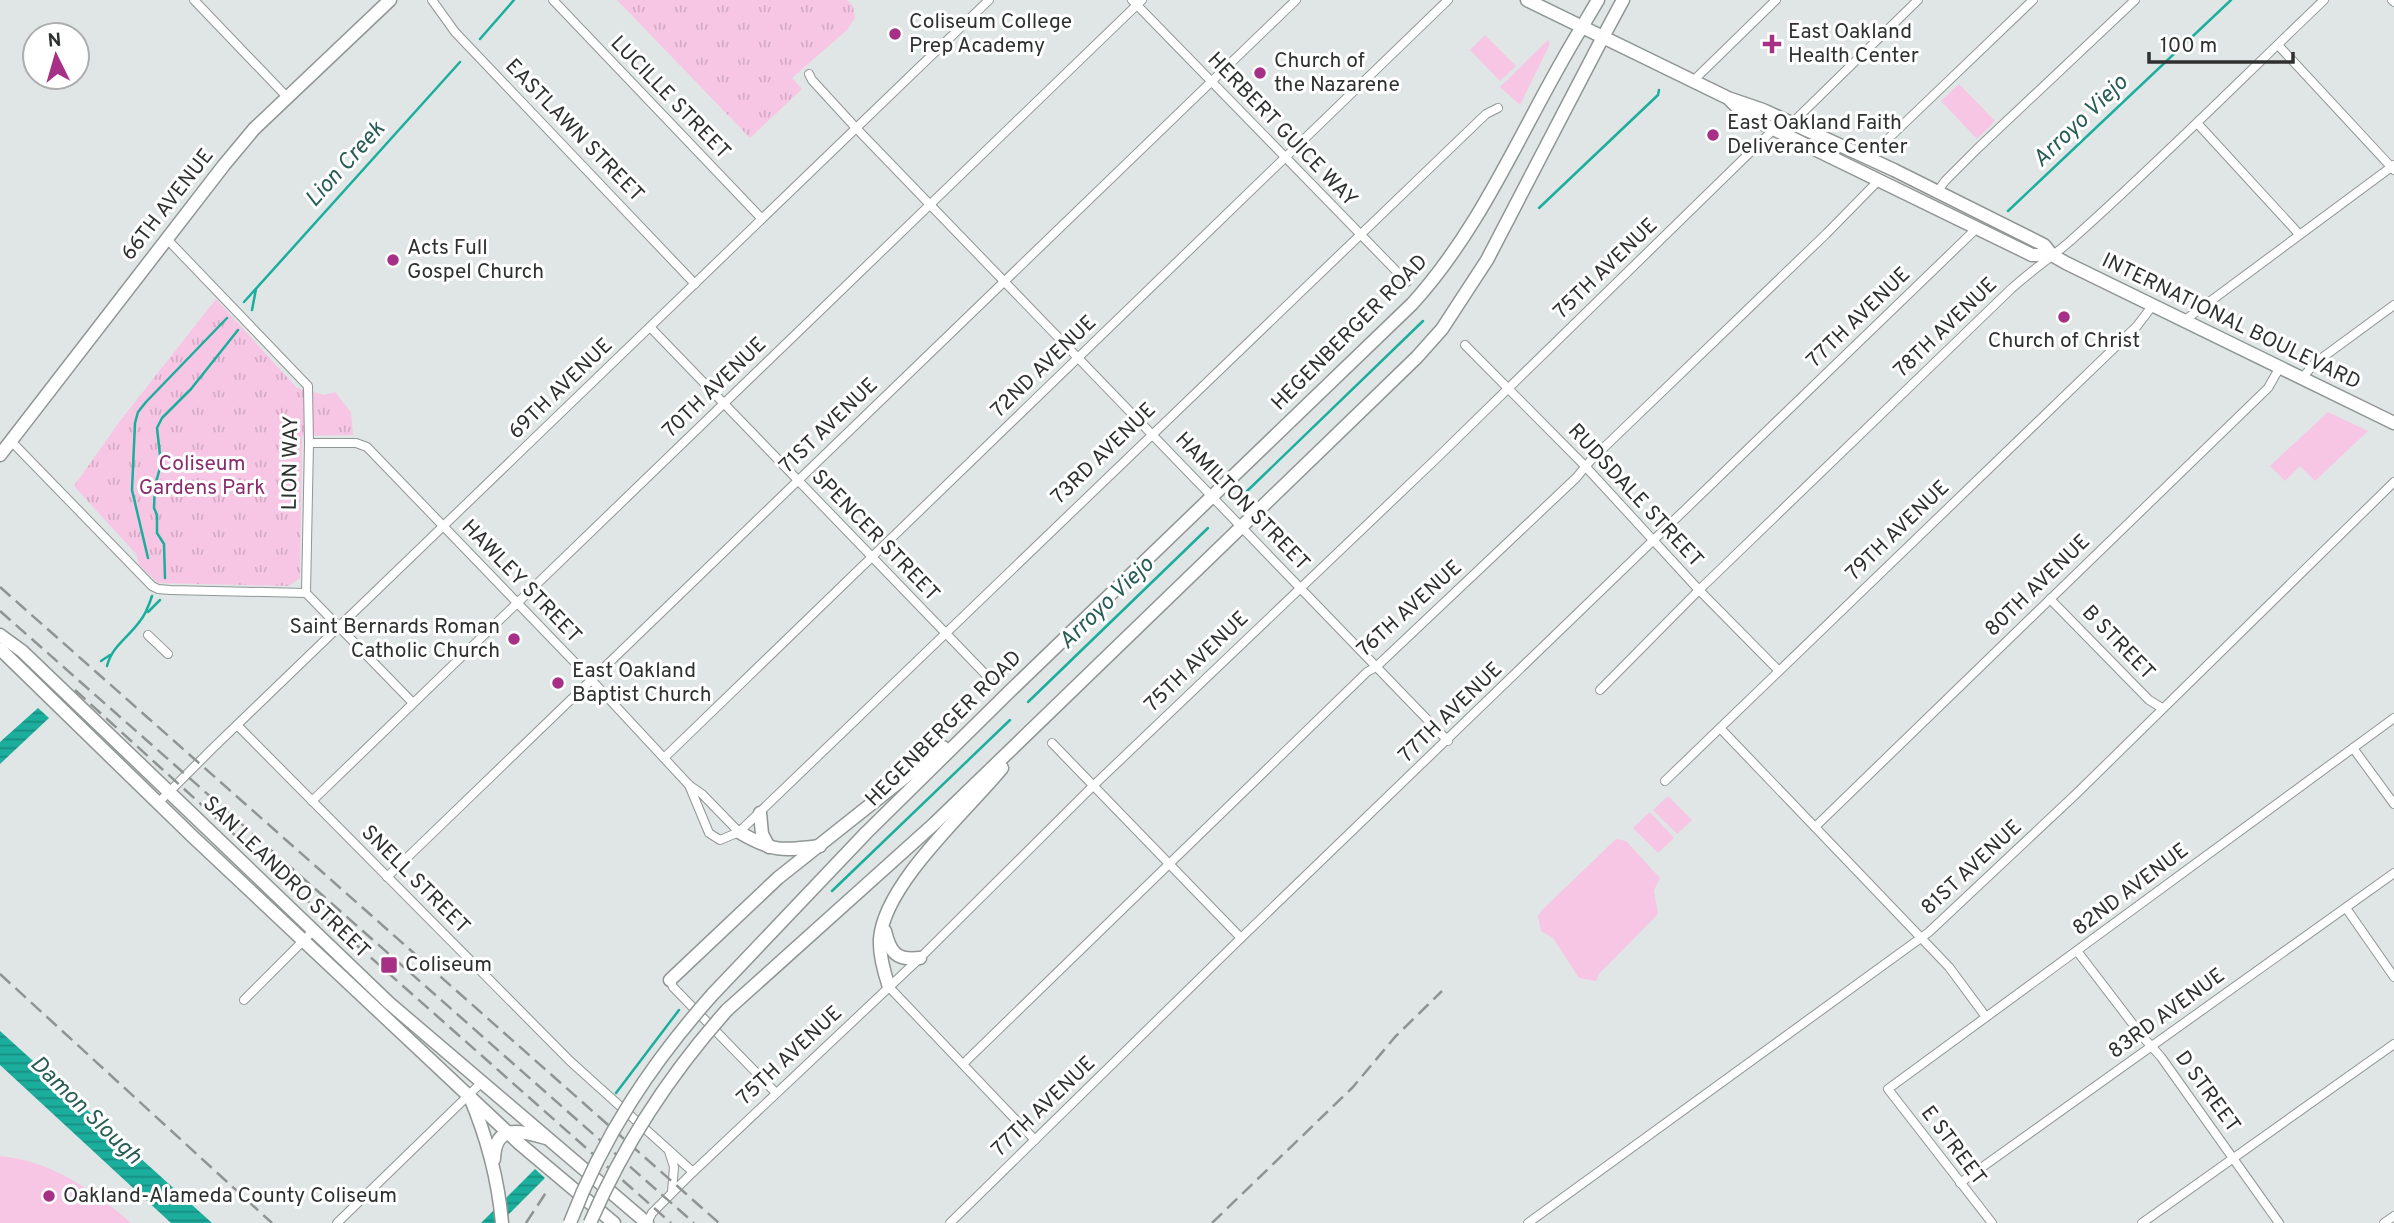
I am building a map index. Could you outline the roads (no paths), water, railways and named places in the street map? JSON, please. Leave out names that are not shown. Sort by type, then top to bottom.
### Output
[{"type":"main road","name":"66TH AVENUE","points":[[0,455],[166,238],[241,145],[287,97],[390,0]]},
{"type":"main road","name":"INTERNATIONAL BOULEVARD","points":[[1527,0],[1728,98],[1747,103],[1938,191],[2044,245],[2052,255]]},
{"type":"main road","points":[[1582,27],[1598,0]]},
{"type":"main road","points":[[590,1223],[628,1146],[660,1093],[727,1010],[934,824],[1417,357],[1442,329],[1487,260],[1623,0]]},
{"type":"main road","name":"HEGENBERGER ROAD","points":[[570,1223],[609,1138],[631,1099],[664,1051],[712,995],[866,833],[1211,495],[1412,304],[1437,276],[1479,214],[1582,27]]},
{"type":"main road","name":"INTERNATIONAL BOULEVARD","points":[[1728,98],[1744,114],[1774,129],[2032,254],[2052,255],[2394,423]]},
{"type":"main road","name":"SAN LEANDRO STREET","points":[[0,635],[22,651],[389,1003],[647,1223]]},
{"type":"main road","name":"SAN LEANDRO STREET","points":[[0,649],[158,803],[508,1133],[614,1223]]},
{"type":"main road","points":[[670,981],[778,878],[1006,695]]},
{"type":"main road","points":[[889,987],[881,956],[880,939],[883,922],[891,905],[906,880],[1035,725]]},
{"type":"main road","points":[[760,813],[762,834],[769,847]]},
{"type":"main road","points":[[740,832],[783,851],[820,846]]},
{"type":"main road","points":[[883,922],[890,949],[903,958],[920,958]]},
{"type":"main road","points":[[469,1095],[486,1136],[495,1170],[502,1223]]},
{"type":"main road","points":[[495,1170],[496,1144],[508,1133],[520,1132],[546,1138]]},
{"type":"street","points":[[194,0],[287,97]]},
{"type":"street","name":"EASTLAWN STREET","points":[[432,0],[455,32],[695,284]]},
{"type":"street","name":"LUCILLE STREET","points":[[553,0],[762,219]]},
{"type":"street","name":"69TH AVENUE","points":[[158,803],[989,0]]},
{"type":"street","name":"71ST AVENUE","points":[[387,877],[1296,0]]},
{"type":"street","name":"72ND AVENUE","points":[[664,758],[1448,0]]},
{"type":"street","points":[[1693,81],[1776,0]]},
{"type":"street","points":[[1791,124],[1918,0]]},
{"type":"street","points":[[1868,159],[2033,0]]},
{"type":"street","points":[[1938,191],[1977,149],[2134,0]]},
{"type":"street","name":"78TH AVENUE","points":[[1600,690],[1699,590],[2019,282],[2068,243],[2324,0]]},
{"type":"street","name":"HERBERT GUICE WAY","points":[[1137,2],[1285,159],[1407,282]]},
{"type":"street","name":"70TH AVENUE","points":[[312,801],[1137,2]]},
{"type":"street","points":[[2185,320],[2393,167],[2278,45]]},
{"type":"street","name":"HAMILTON STREET","points":[[809,74],[856,128],[1448,741]]},
{"type":"street","name":"73RD AVENUE","points":[[740,832],[1486,114],[1498,108]]},
{"type":"street","points":[[2197,123],[2299,234]]},
{"type":"street","name":"75TH AVENUE","points":[[647,1223],[652,1213],[672,1192],[920,958],[1093,786],[1774,129]]},
{"type":"street","name":"76TH AVENUE","points":[[963,1064],[1367,672],[1376,667],[1576,478],[1585,466],[1879,180]]},
{"type":"street","name":"77TH AVENUE","points":[[950,1223],[1241,938],[1977,228]]},
{"type":"street","name":"LION WAY","points":[[166,238],[307,386],[309,443],[306,593]]},
{"type":"street","name":"79TH AVENUE","points":[[1665,781],[2137,326],[2153,305]]},
{"type":"street","points":[[2302,378],[2315,363],[2394,305]]},
{"type":"street","name":"SPENCER STREET","points":[[650,327],[989,678]]},
{"type":"street","name":"RUDSDALE STREET","points":[[1465,345],[1585,466],[1699,590],[1779,671]]},
{"type":"street","name":"80TH AVENUE","points":[[1815,827],[2268,388],[2280,367]]},
{"type":"street","points":[[11,441],[152,586],[170,590],[306,593],[412,702]]},
{"type":"street","name":"HAWLEY STREET","points":[[309,443],[356,443],[367,447],[689,785],[702,794],[740,832],[720,840],[709,833],[689,785]]},
{"type":"street","name":"81ST AVENUE","points":[[1528,1223],[1921,939],[2076,794],[2394,482]]},
{"type":"street","name":"B STREET","points":[[2050,599],[2149,700],[2162,708]]},
{"type":"street","points":[[148,635],[168,654]]},
{"type":"street","name":"82ND AVENUE","points":[[1888,1089],[2394,718]]},
{"type":"street","name":"SNELL STREET","points":[[237,725],[588,1079],[693,1172]]},
{"type":"street","points":[[1720,728],[1949,967],[1986,1017]]},
{"type":"street","points":[[1052,743],[1241,938]]},
{"type":"street","points":[[2353,748],[2394,804]]},
{"type":"street","name":"83RD AVENUE","points":[[1960,1183],[2394,873]]},
{"type":"street","points":[[2346,908],[2394,977]]},
{"type":"street","points":[[244,1000],[314,930]]},
{"type":"street","name":"D STREET","points":[[2077,951],[2141,1037],[2151,1046],[2279,1223]]},
{"type":"street","points":[[670,981],[776,1093]]},
{"type":"street","points":[[889,987],[1035,1140]]},
{"type":"street","points":[[2142,1223],[2394,1044]]},
{"type":"street","points":[[337,1223],[481,1083]]},
{"type":"street","name":"E STREET","points":[[1888,1089],[1989,1220]]},
{"type":"street","points":[[669,1150],[674,1167],[672,1192]]},
{"type":"street","points":[[2384,1223],[2394,1216]]},
{"type":"street","points":[[1979,1223],[1989,1220]]},
{"type":"water","points":[[38,708],[49,718],[0,764],[0,742]]},
{"type":"water","name":"Damon Slough","points":[[0,1031],[212,1223],[171,1223],[0,1065]]},
{"type":"water","points":[[535,1169],[545,1178],[500,1223],[481,1223]]},
{"type":"waterway","name":"Lion Creek","points":[[480,39],[514,0]]},
{"type":"waterway","name":"Arroyo Viejo","points":[[2008,211],[2231,0]]},
{"type":"waterway","name":"Lion Creek","points":[[244,302],[460,62]]},
{"type":"waterway","name":"Arroyo Viejo","points":[[1539,208],[1658,95],[1659,90]]},
{"type":"waterway","name":"Lion Creek","points":[[252,310],[256,289]]},
{"type":"waterway","name":"Lion Creek","points":[[148,558],[132,490],[135,423],[138,412],[227,318]]},
{"type":"waterway","name":"Arroyo Viejo","points":[[1244,494],[1423,321]]},
{"type":"waterway","name":"Lion Creek","points":[[165,578],[164,544],[157,533],[157,515],[154,508],[155,486],[161,464],[157,428],[162,418],[191,389],[238,330]]},
{"type":"waterway","name":"Arroyo Viejo","points":[[1028,702],[1208,528]]},
{"type":"waterway","name":"Lion Creek","points":[[107,666],[116,647],[144,615],[152,596]]},
{"type":"waterway","name":"Lion Creek","points":[[148,612],[160,600]]},
{"type":"waterway","name":"Lion Creek","points":[[101,661],[110,655]]},
{"type":"waterway","name":"Arroyo Viejo","points":[[832,891],[1010,720]]},
{"type":"waterway","name":"Arroyo Viejo","points":[[616,1093],[679,1010]]},
{"type":"railway","points":[[0,587],[719,1223]]},
{"type":"railway","points":[[0,611],[694,1223]]},
{"type":"railway","points":[[75,690],[334,925],[671,1223]]},
{"type":"railway","points":[[0,974],[272,1223]]},
{"type":"railway","points":[[1212,1223],[1353,1087],[1395,1037],[1442,991]]},
{"type":"railway","points":[[526,1223],[547,1191]]},
{"type":"place","name":"Coliseum College Prep Academy","points":[[895,34]]},
{"type":"place","name":"East Oakland Health Center","points":[[1772,44]]},
{"type":"place","name":"Church of the Nazarene","points":[[1260,73]]},
{"type":"place","name":"East Oakland Faith Deliverance Center","points":[[1713,135]]},
{"type":"place","name":"Acts Full Gospel Church","points":[[393,260]]},
{"type":"place","name":"Church of Christ","points":[[2064,317]]},
{"type":"place","name":"Saint Bernards Roman Catholic Church","points":[[514,639]]},
{"type":"place","name":"East Oakland Baptist Church","points":[[558,683]]},
{"type":"place","name":"Coliseum","points":[[389,965]]},
{"type":"place","name":"Oakland-Alameda County Coliseum","points":[[49,1196]]},
{"type":"park label","name":"Coliseum Gardens Park","points":[[202,476]]}]
